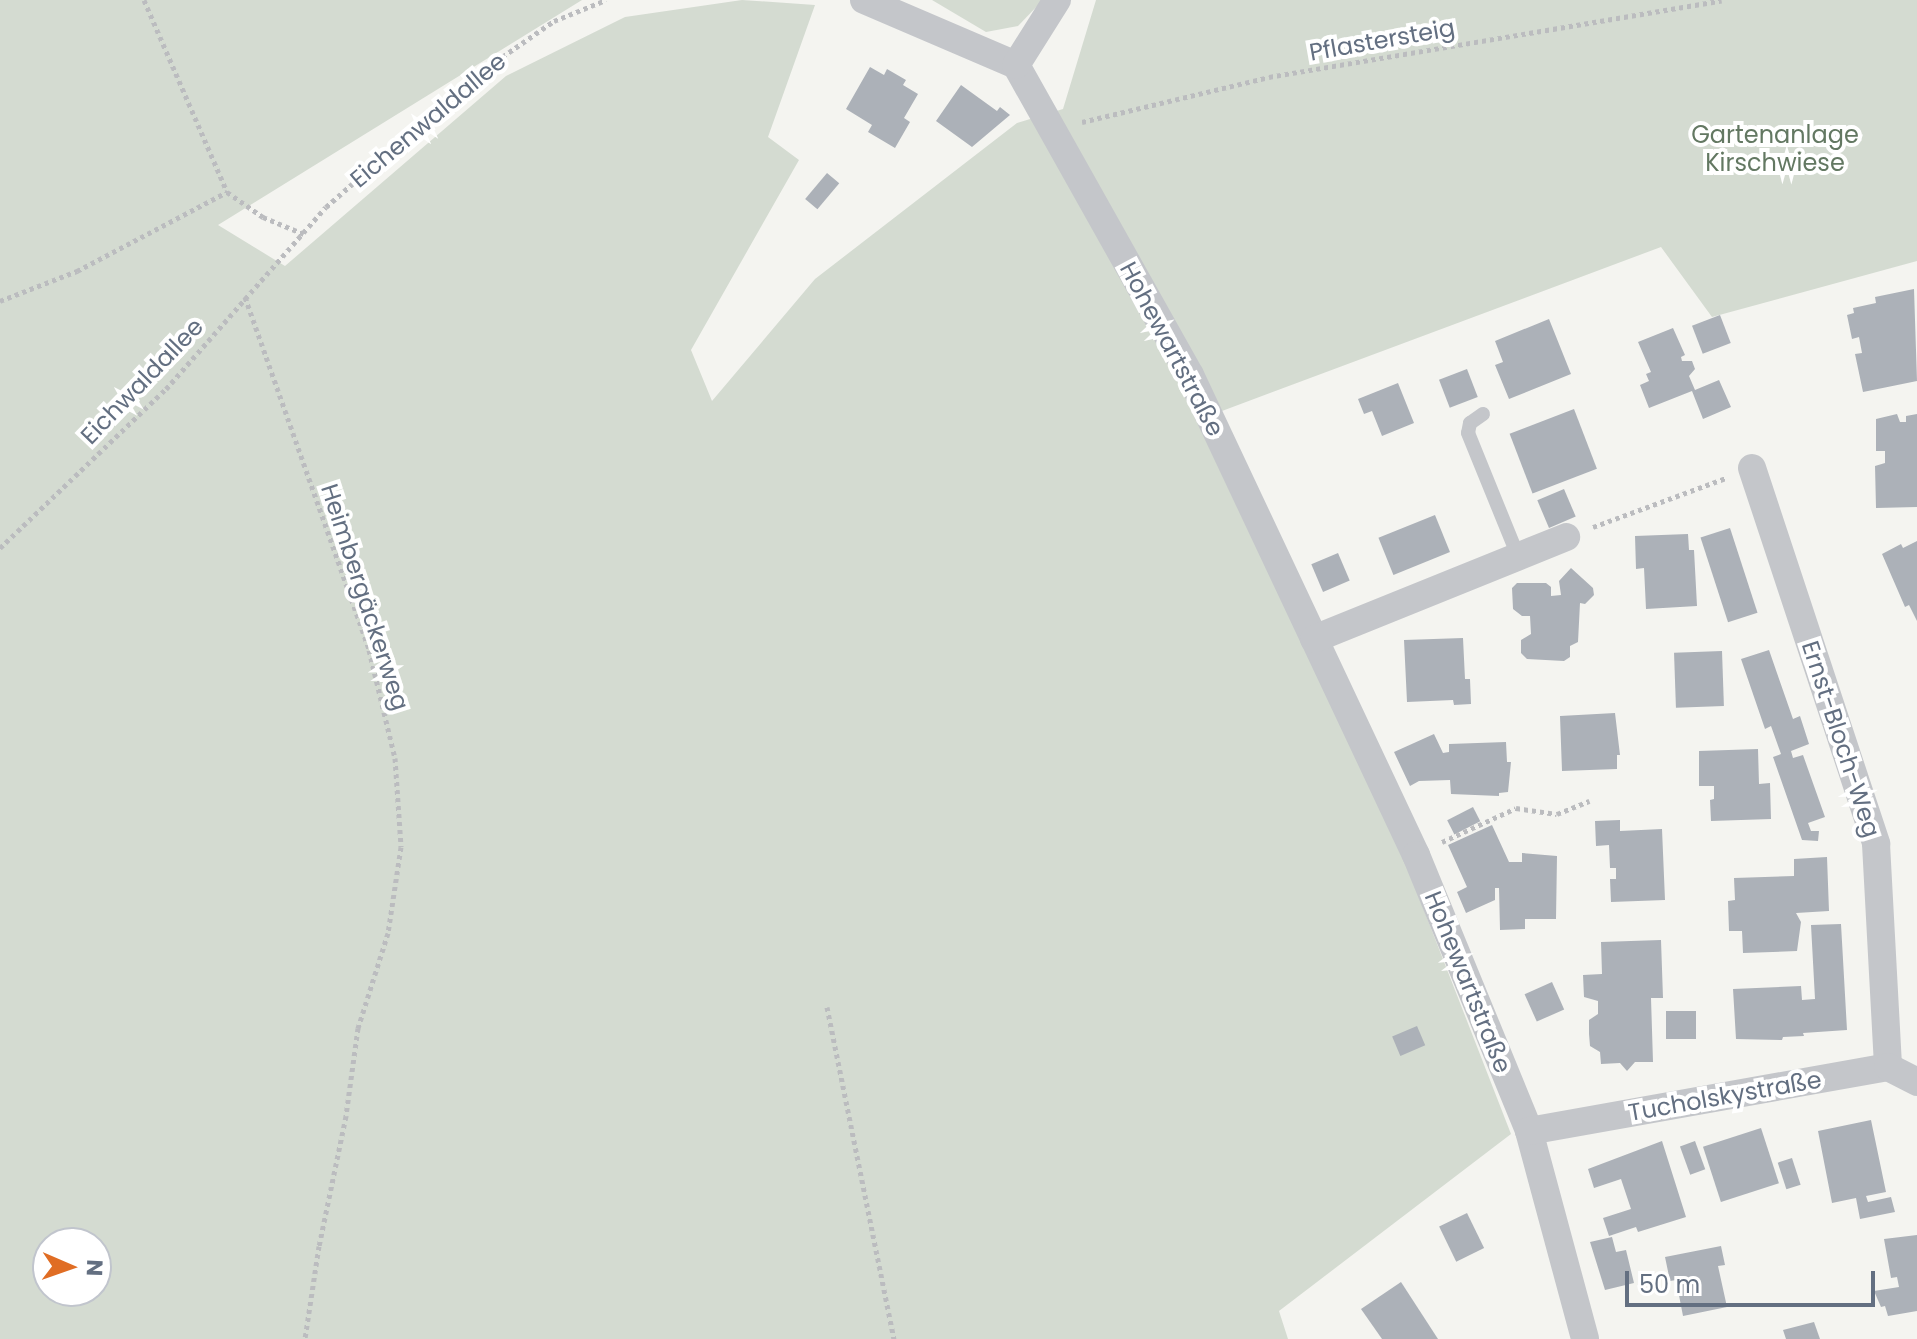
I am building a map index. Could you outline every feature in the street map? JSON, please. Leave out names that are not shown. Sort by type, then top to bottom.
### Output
[{"type":"street","points":[[864,0],[1016,65],[1057,0]]},
{"type":"street","name":"Hohewartstraße","points":[[1016,65],[1190,375],[1416,855],[1529,1131],[1585,1339]]},
{"type":"street","name":"Ernst-Bloch-Weg","points":[[1752,468],[1876,844],[1888,1067]]},
{"type":"street","points":[[1314,639],[1566,537]]},
{"type":"street","points":[[1888,1067],[1917,1082]]},
{"type":"street","name":"Tucholskystraße","points":[[1529,1131],[1888,1067]]},
{"type":"lane","points":[[1483,414],[1470,423],[1468,433],[1518,556]]},
{"type":"path","points":[[144,0],[227,192],[263,217],[304,234]]},
{"type":"path","name":"Eichenwaldallee","points":[[304,234],[326,207],[476,75],[554,21],[606,0]]},
{"type":"path","name":"Pflastersteig","points":[[1051,130],[1269,77],[1722,0]]},
{"type":"path","points":[[0,301],[77,271],[227,192]]},
{"type":"path","name":"Eichwaldallee","points":[[0,548],[166,389],[304,234]]},
{"type":"path","name":"Heimbergäckerweg","points":[[245,297],[369,650],[395,758],[401,847],[388,933],[358,1028],[346,1116],[319,1246],[305,1339]]},
{"type":"path","points":[[1566,537],[1752,468]]},
{"type":"path","points":[[1416,855],[1516,808],[1557,814],[1590,801]]},
{"type":"path","points":[[827,1007],[894,1339]]},
{"type":"green space","name":"Gartenanlage Kirschwiese","points":[[0,0],[582,0],[218,225],[285,266],[506,76],[625,17],[742,0],[815,5],[768,137],[799,160],[691,350],[712,401],[815,279],[1017,123],[1063,109],[1096,0],[1917,0],[1917,261],[1712,317],[1661,247],[1198,420],[1369,769],[1511,1134],[1279,1311],[1288,1339],[0,1339]]},
{"type":"green space","points":[[932,0],[1043,0],[1018,26],[986,32]]},
{"type":"building","points":[[870,67],[884,75],[887,69],[906,80],[903,85],[918,94],[904,118],[910,122],[895,148],[868,132],[872,125],[846,109]]},
{"type":"building","points":[[961,85],[997,111],[1000,107],[1010,115],[972,147],[936,121]]},
{"type":"building","points":[[827,173],[839,183],[817,209],[805,199]]},
{"type":"building","points":[[1914,289],[1917,381],[1863,392],[1855,354],[1862,353],[1859,337],[1852,339],[1847,315],[1854,313],[1853,308],[1876,303],[1875,297]]},
{"type":"building","points":[[1720,315],[1731,343],[1703,354],[1692,326]]},
{"type":"building","points":[[1549,319],[1571,374],[1509,399],[1495,365],[1503,362],[1495,341]]},
{"type":"building","points":[[1673,328],[1685,355],[1681,357],[1682,361],[1692,361],[1695,369],[1689,376],[1695,390],[1719,380],[1731,407],[1703,419],[1692,391],[1649,408],[1640,385],[1649,381],[1646,374],[1651,372],[1638,342]]},
{"type":"building","points":[[1467,369],[1478,397],[1450,408],[1439,380]]},
{"type":"building","points":[[1398,383],[1414,423],[1382,436],[1372,411],[1364,414],[1358,399]]},
{"type":"building","points":[[1574,409],[1597,469],[1533,493],[1510,434]]},
{"type":"building","points":[[1897,414],[1900,422],[1906,422],[1906,416],[1917,414],[1917,507],[1876,508],[1875,466],[1885,463],[1885,451],[1876,451],[1876,419]]},
{"type":"building","points":[[1564,489],[1576,517],[1549,528],[1537,500]]},
{"type":"building","points":[[1435,515],[1450,552],[1393,575],[1378,538]]},
{"type":"building","points":[[1730,528],[1758,613],[1728,622],[1701,538]]},
{"type":"building","points":[[1688,534],[1689,550],[1694,550],[1697,606],[1646,609],[1644,568],[1636,569],[1635,536]]},
{"type":"building","points":[[1917,541],[1917,621],[1909,605],[1905,607],[1882,554],[1901,544],[1903,548]]},
{"type":"building","points":[[1338,553],[1350,581],[1323,592],[1311,564]]},
{"type":"building","points":[[1571,568],[1593,588],[1594,595],[1585,604],[1580,603],[1578,642],[1570,646],[1570,657],[1564,661],[1527,659],[1521,653],[1521,640],[1531,634],[1530,616],[1522,616],[1513,609],[1512,588],[1517,583],[1546,583],[1551,587],[1551,596],[1561,595],[1559,581]]},
{"type":"building","points":[[1463,638],[1465,679],[1470,679],[1471,704],[1454,705],[1453,700],[1407,702],[1404,640]]},
{"type":"building","points":[[1769,650],[1793,719],[1800,716],[1809,744],[1791,751],[1793,758],[1803,755],[1825,817],[1808,823],[1811,831],[1819,831],[1818,841],[1802,840],[1773,757],[1781,754],[1771,726],[1765,729],[1741,659]]},
{"type":"building","points":[[1722,651],[1724,706],[1676,708],[1674,653]]},
{"type":"building","points":[[1615,713],[1620,755],[1617,755],[1617,769],[1562,771],[1560,716]]},
{"type":"building","points":[[1434,734],[1443,753],[1449,752],[1449,744],[1506,742],[1507,762],[1511,762],[1508,792],[1499,793],[1499,796],[1451,794],[1450,780],[1419,781],[1410,786],[1394,752]]},
{"type":"building","points":[[1758,749],[1759,784],[1770,783],[1771,819],[1711,821],[1710,800],[1714,799],[1714,786],[1699,786],[1699,751]]},
{"type":"building","points":[[1473,807],[1480,821],[1454,834],[1447,820]]},
{"type":"building","points":[[1620,820],[1620,831],[1662,829],[1665,900],[1611,902],[1610,879],[1616,879],[1616,868],[1610,868],[1609,845],[1596,846],[1595,821]]},
{"type":"building","points":[[1492,825],[1509,862],[1522,862],[1522,853],[1557,856],[1556,919],[1525,919],[1525,929],[1500,930],[1499,888],[1495,888],[1495,900],[1466,913],[1457,892],[1467,887],[1448,845]]},
{"type":"building","points":[[1827,857],[1829,911],[1796,913],[1801,922],[1797,951],[1743,953],[1742,931],[1729,931],[1728,901],[1735,900],[1734,878],[1794,876],[1794,859]]},
{"type":"building","points":[[1841,924],[1847,1030],[1803,1033],[1804,1036],[1783,1037],[1782,1040],[1736,1039],[1733,989],[1801,986],[1802,1000],[1815,999],[1811,925]]},
{"type":"building","points":[[1661,940],[1663,998],[1651,998],[1653,1062],[1635,1062],[1627,1071],[1620,1063],[1601,1064],[1600,1052],[1590,1046],[1589,1034],[1589,1020],[1598,1014],[1598,1001],[1584,997],[1583,975],[1602,974],[1601,942]]},
{"type":"building","points":[[1552,982],[1564,1009],[1537,1022],[1525,994]]},
{"type":"building","points":[[1666,1011],[1696,1011],[1696,1039],[1666,1039]]},
{"type":"building","points":[[1417,1026],[1425,1045],[1400,1056],[1392,1037]]},
{"type":"building","points":[[1871,1120],[1886,1192],[1866,1196],[1868,1202],[1891,1197],[1895,1212],[1860,1219],[1856,1198],[1832,1203],[1818,1131]]},
{"type":"building","points":[[1761,1128],[1779,1183],[1721,1202],[1703,1147]]},
{"type":"building","points":[[1662,1141],[1686,1217],[1638,1232],[1636,1227],[1609,1236],[1603,1218],[1631,1209],[1621,1179],[1594,1188],[1588,1169]]},
{"type":"building","points":[[1695,1141],[1705,1169],[1690,1175],[1680,1146]]},
{"type":"building","points":[[1792,1158],[1801,1185],[1786,1189],[1778,1163]]},
{"type":"building","points":[[1467,1213],[1484,1248],[1456,1262],[1439,1227]]},
{"type":"building","points":[[1917,1235],[1917,1311],[1888,1316],[1874,1291],[1899,1287],[1897,1277],[1891,1278],[1884,1239]]},
{"type":"building","points":[[1612,1237],[1616,1252],[1626,1250],[1634,1283],[1605,1290],[1590,1242]]},
{"type":"building","points":[[1721,1246],[1725,1265],[1718,1266],[1727,1307],[1683,1316],[1676,1280],[1670,1281],[1665,1257]]},
{"type":"building","points":[[1401,1282],[1438,1339],[1382,1339],[1361,1309]]},
{"type":"building","points":[[1814,1322],[1820,1339],[1786,1339],[1783,1330]]}]
